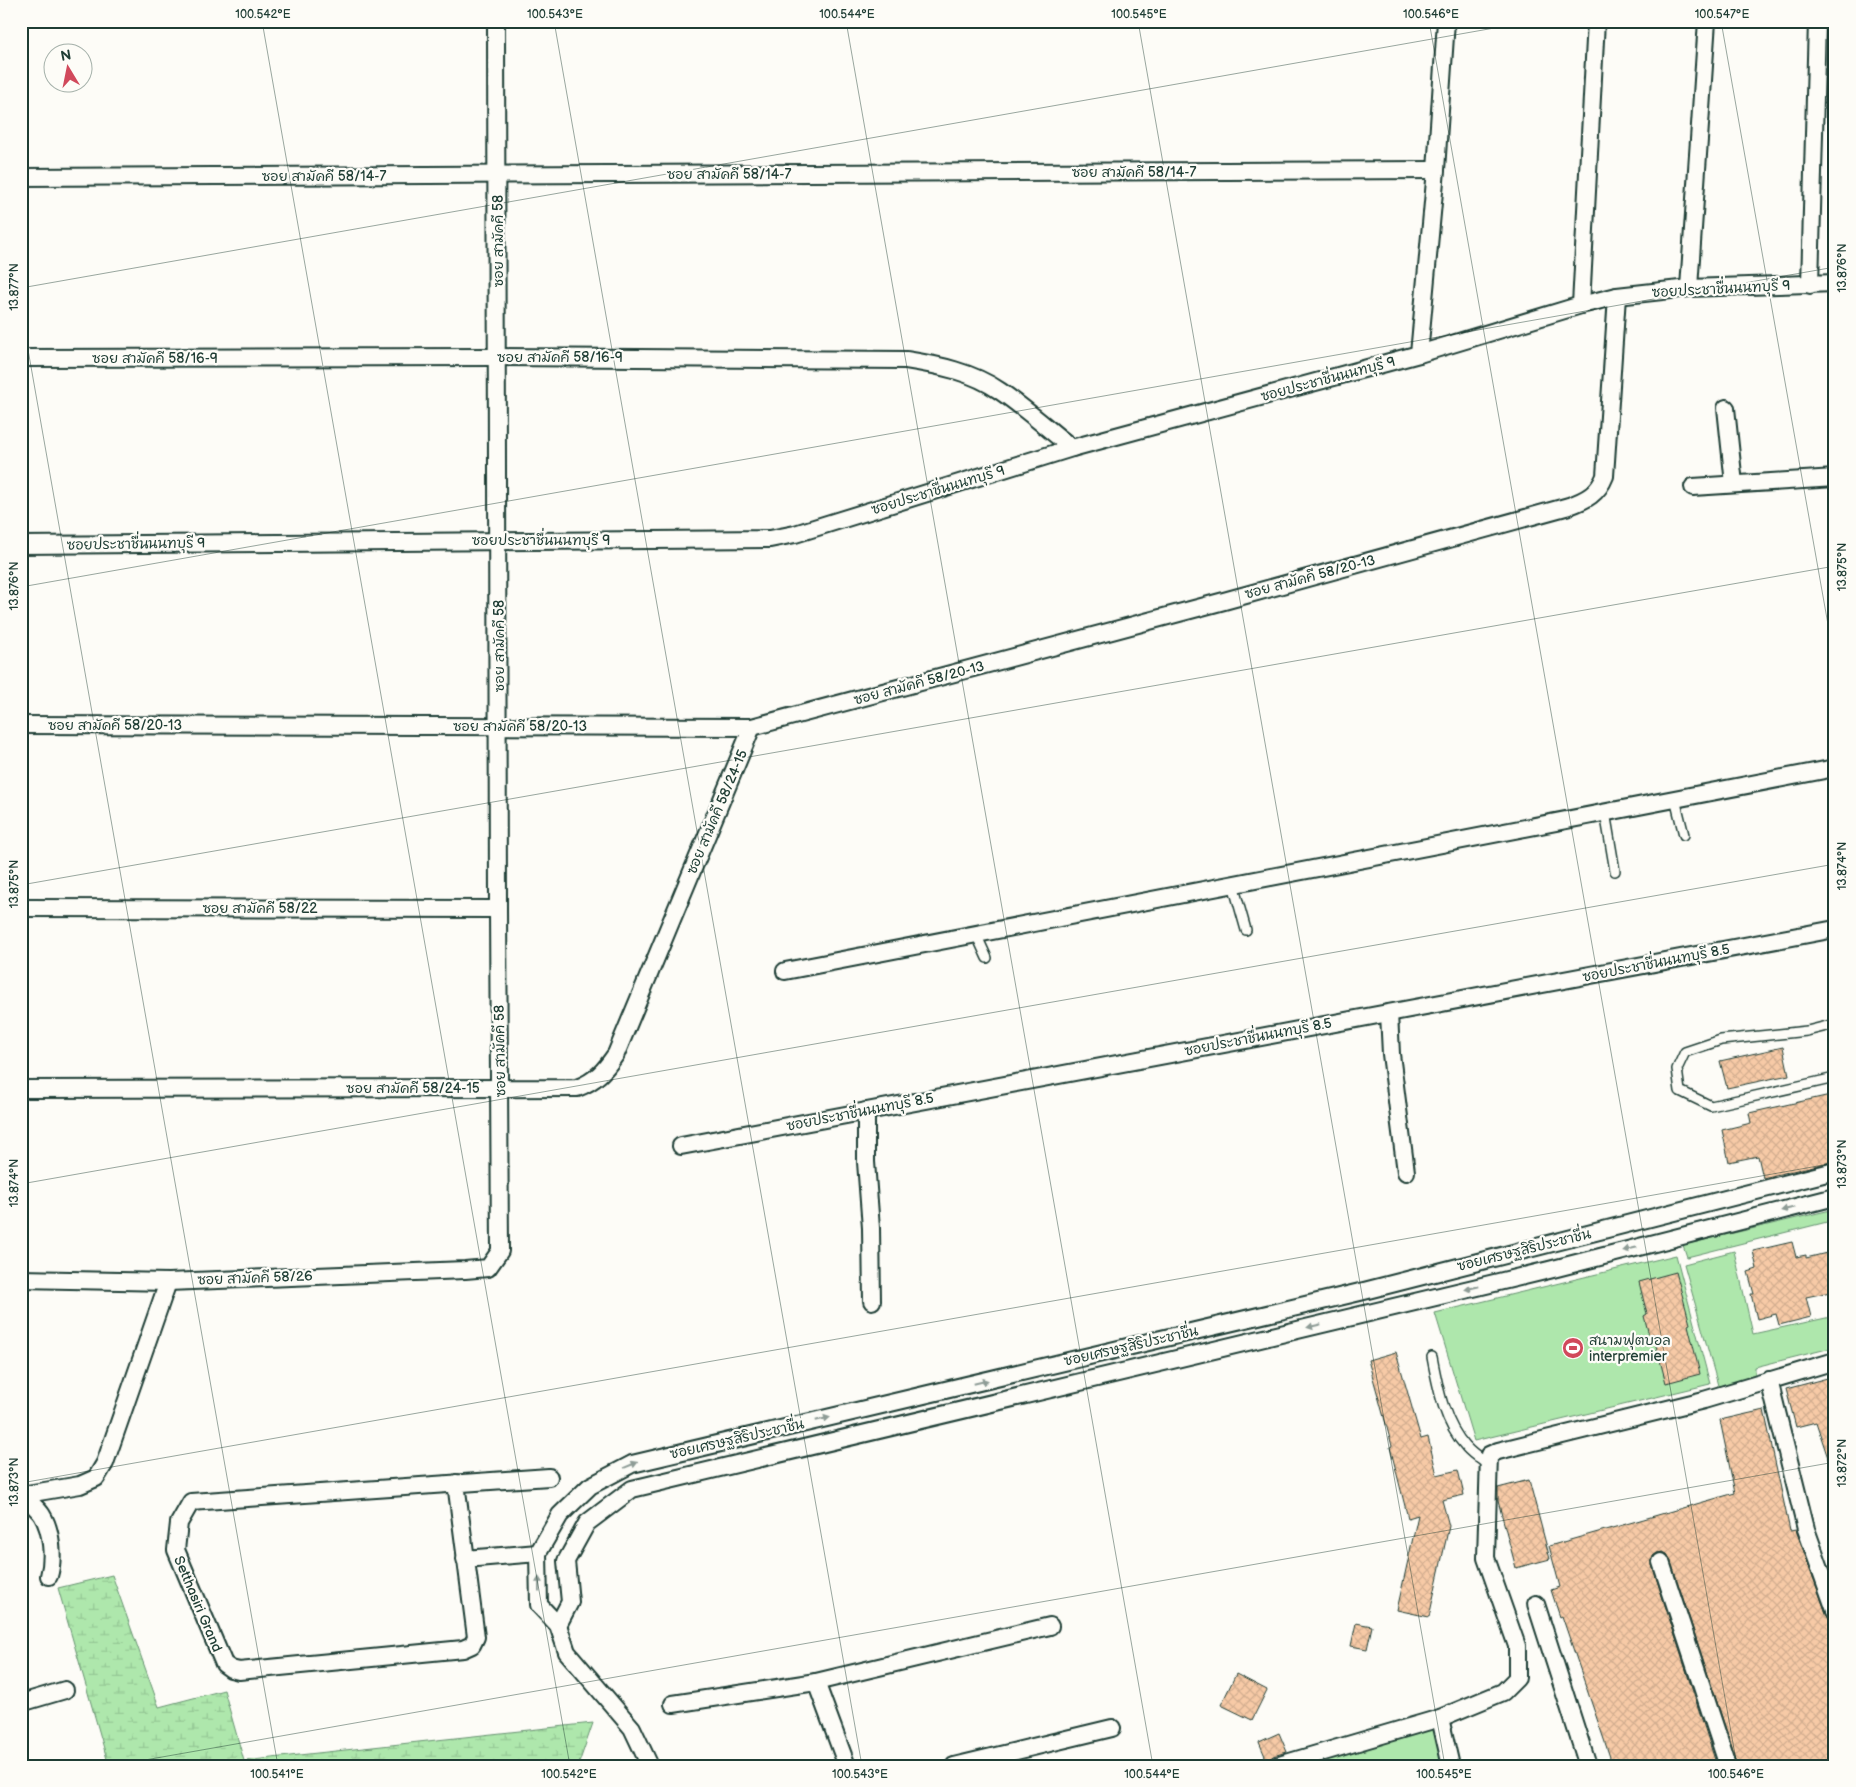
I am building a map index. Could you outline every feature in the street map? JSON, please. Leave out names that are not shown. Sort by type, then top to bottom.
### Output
[{"type":"street","name":"ซอย สามัคคี 58","points":[[488,1268],[500,1250],[496,21]]},
{"type":"street","points":[[1419,354],[1436,170],[1446,21]]},
{"type":"street","points":[[1581,305],[1596,21]]},
{"type":"street","points":[[1689,288],[1707,21]]},
{"type":"street","points":[[1810,285],[1817,21]]},
{"type":"street","name":"ซอย สามัคคี 58/14-7","points":[[21,177],[1436,170]]},
{"type":"street","name":"ซอยประชาชื่นนนทบุรี 9","points":[[21,544],[770,539],[795,534],[1072,448],[1419,354],[1617,296],[1689,288],[1835,283]]},
{"type":"street","name":"ซอย สามัคคี 58/20-13","points":[[21,725],[752,727],[1224,601],[1583,501],[1595,494],[1605,476],[1617,296]]},
{"type":"street","name":"ซอย สามัคคี 58/16-9","points":[[21,358],[498,357],[906,360],[940,366],[975,378],[999,390],[1072,448]]},
{"type":"street","points":[[1726,408],[1734,484]]},
{"type":"street","points":[[1693,487],[1835,478]]},
{"type":"street","name":"ซอย สามัคคี 58/24-15","points":[[21,1089],[577,1088],[589,1084],[606,1070],[616,1054],[752,727]]},
{"type":"street","points":[[784,971],[1835,768]]},
{"type":"street","name":"ซอย สามัคคี 58/22","points":[[21,908],[498,909]]},
{"type":"street","name":"ซอยประชาชื่นนนทบุรี 8.5","points":[[681,1146],[1835,929]]},
{"type":"street","points":[[1389,1013],[1391,1054],[1406,1172]]},
{"type":"street","points":[[866,1111],[866,1162],[871,1228],[872,1301]]},
{"type":"street","name":"ซอยเศรษฐสิริประชาชื่น","points":[[538,1553],[560,1515],[590,1486],[632,1464],[1350,1295],[1835,1171]]},
{"type":"street","name":"ซอยเศรษฐสิริประชาชื่น","points":[[558,1625],[570,1602],[566,1561],[587,1523],[632,1489],[1540,1272],[1835,1197]]},
{"type":"street","name":"ซอย สามัคคี 58/26","points":[[21,1279],[168,1282],[488,1268]]},
{"type":"street","points":[[49,1576],[52,1558],[48,1532],[42,1516],[23,1494],[80,1484],[96,1478],[105,1463],[168,1282]]},
{"type":"street","points":[[1276,1766],[1440,1718],[1504,1692],[1517,1678],[1517,1646],[1486,1558],[1488,1455],[1704,1400],[1835,1361]]},
{"type":"street","points":[[1768,1380],[1806,1529],[1835,1610]]},
{"type":"street","name":"Setthasiri Grand","points":[[456,1483],[476,1637],[472,1645],[463,1649],[239,1671],[231,1669],[224,1664],[176,1550],[179,1523],[192,1502],[456,1483],[548,1477]]},
{"type":"street","points":[[465,1559],[538,1553],[539,1605],[558,1625],[567,1652],[632,1728],[650,1766]]},
{"type":"street","points":[[1661,1562],[1728,1766]]},
{"type":"street","points":[[1536,1604],[1588,1766]]},
{"type":"street","points":[[673,1704],[816,1682],[1050,1626]]},
{"type":"street","points":[[816,1682],[847,1766]]},
{"type":"street","points":[[21,1703],[65,1690]]},
{"type":"street","points":[[1440,1718],[1452,1766]]},
{"type":"street","points":[[954,1766],[1010,1759],[1112,1728]]},
{"type":"lane","points":[[1674,799],[1684,836]]},
{"type":"lane","points":[[1604,812],[1615,871]]},
{"type":"lane","points":[[1233,884],[1246,930]]},
{"type":"lane","points":[[976,934],[987,958]]},
{"type":"lane","points":[[1835,1024],[1808,1031],[1721,1040],[1685,1052],[1677,1069],[1680,1091],[1711,1106],[1835,1078]]},
{"type":"lane","points":[[1432,1357],[1440,1394],[1450,1420],[1467,1449],[1487,1464]]},
{"type":"green space","points":[[1835,1209],[1835,1220],[1687,1257],[1683,1245]]},
{"type":"green space","points":[[1734,1251],[1753,1334],[1835,1316],[1835,1347],[1755,1367],[1755,1383],[1719,1389],[1684,1264]]},
{"type":"green space","name":"สนามฟุตบอล interpremier","points":[[1676,1255],[1710,1384],[1474,1441],[1435,1313]]},
{"type":"green space","points":[[112,1575],[159,1707],[224,1690],[244,1761],[593,1723],[578,1766],[109,1766],[58,1588]]},
{"type":"green space","points":[[1439,1721],[1452,1766],[1286,1766]]},
{"type":"building","points":[[1783,1047],[1789,1075],[1727,1088],[1720,1061]]},
{"type":"building","points":[[1835,1094],[1835,1161],[1763,1178],[1758,1156],[1729,1162],[1722,1130],[1751,1123],[1749,1113]]},
{"type":"building","points":[[1792,1242],[1796,1257],[1806,1255],[1806,1258],[1835,1251],[1835,1291],[1806,1297],[1811,1317],[1779,1325],[1776,1314],[1757,1319],[1751,1294],[1754,1294],[1748,1272],[1757,1269],[1753,1251]]},
{"type":"building","points":[[1676,1272],[1690,1324],[1688,1325],[1700,1374],[1666,1383],[1653,1334],[1649,1335],[1644,1316],[1647,1314],[1639,1282]]},
{"type":"building","points":[[1396,1352],[1421,1439],[1428,1437],[1437,1475],[1458,1470],[1464,1495],[1442,1500],[1449,1526],[1429,1617],[1397,1610],[1418,1515],[1408,1518],[1390,1447],[1392,1446],[1368,1360]]},
{"type":"building","points":[[1835,1376],[1835,1470],[1832,1470],[1816,1422],[1796,1427],[1786,1389]]},
{"type":"building","points":[[1764,1410],[1790,1531],[1796,1530],[1826,1613],[1829,1618],[1835,1620],[1835,1766],[1738,1766],[1670,1559],[1663,1552],[1653,1556],[1652,1565],[1717,1766],[1613,1766],[1562,1616],[1560,1617],[1551,1590],[1560,1587],[1549,1546],[1735,1493],[1720,1420]]},
{"type":"building","points":[[1529,1480],[1550,1559],[1516,1568],[1498,1501],[1498,1488]]},
{"type":"building","points":[[1356,1623],[1372,1626],[1367,1649],[1351,1646]]},
{"type":"building","points":[[1236,1674],[1267,1690],[1252,1720],[1221,1705]]},
{"type":"building","points":[[1279,1733],[1287,1752],[1273,1756],[1267,1761],[1259,1742]]},
{"type":"place","name":"สนามฟุตบอล interpremier","points":[[1573,1348]]}]
